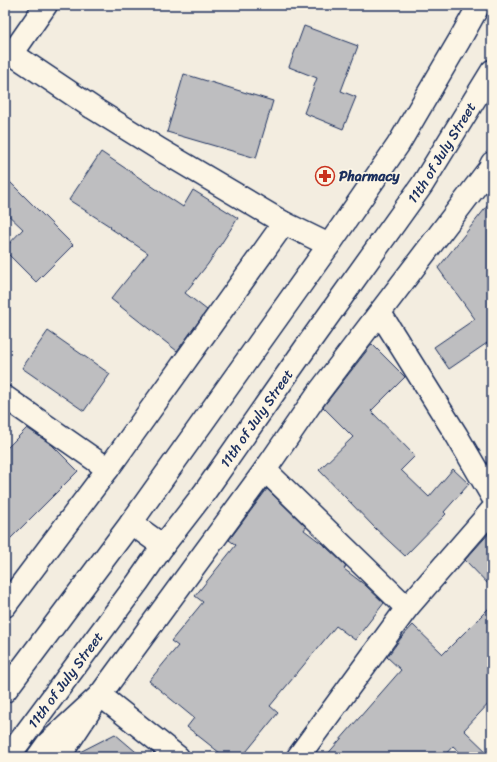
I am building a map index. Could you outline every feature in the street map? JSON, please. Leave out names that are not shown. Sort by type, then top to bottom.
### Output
[{"type":"main road","points":[[46,5],[9,52],[100,112],[284,223],[329,245]]},
{"type":"main road","points":[[5,691],[131,523],[329,245],[398,145],[479,5]]},
{"type":"main road","name":"11th of July Street","points":[[8,757],[133,589],[163,546],[204,494],[306,346],[422,185],[492,71]]},
{"type":"main road","points":[[59,757],[100,695],[265,470],[316,396],[489,169],[492,163]]},
{"type":"main road","points":[[5,606],[108,469],[284,223]]},
{"type":"main road","points":[[380,313],[457,436],[492,496]]},
{"type":"main road","points":[[5,397],[108,469]]},
{"type":"main road","points":[[265,470],[407,608]]},
{"type":"main road","points":[[298,757],[407,608],[492,510]]},
{"type":"main road","points":[[131,523],[163,546]]},
{"type":"main road","points":[[38,757],[48,743],[100,695]]},
{"type":"main road","points":[[100,695],[178,757]]},
{"type":"building","points":[[304,26],[358,46],[341,91],[356,97],[343,129],[304,113],[317,78],[289,67]]},
{"type":"building","points":[[184,74],[273,101],[256,158],[167,132]]},
{"type":"building","points":[[101,152],[183,207],[193,190],[238,218],[208,264],[185,293],[207,310],[177,351],[111,299],[148,253],[69,200]]},
{"type":"building","points":[[5,177],[73,245],[36,282],[5,251],[5,248],[23,229],[5,212]]},
{"type":"building","points":[[492,200],[492,343],[490,341],[449,369],[434,347],[475,319],[438,268]]},
{"type":"building","points":[[48,331],[110,374],[84,411],[22,368]]},
{"type":"building","points":[[372,344],[405,377],[371,411],[415,456],[401,470],[429,497],[453,469],[469,484],[444,512],[446,514],[405,556],[375,528],[319,470],[353,437],[323,407]]},
{"type":"building","points":[[27,428],[52,445],[78,471],[5,544],[5,450]]},
{"type":"building","points":[[267,489],[306,527],[304,530],[325,546],[346,566],[344,569],[365,585],[384,603],[355,640],[336,626],[270,706],[278,713],[242,757],[225,757],[187,727],[194,718],[149,681],[178,646],[171,641],[203,602],[195,596],[236,545],[229,540]]},
{"type":"building","points":[[492,530],[492,588],[465,560]]},
{"type":"building","points":[[492,605],[492,700],[464,730],[492,757],[465,757],[453,746],[443,757],[325,757],[401,670],[387,657],[413,625],[443,654]]},
{"type":"building","points":[[115,734],[142,757],[74,757],[76,754]]},
{"type":"place","name":"Pharmacy","points":[[325,176]]}]
